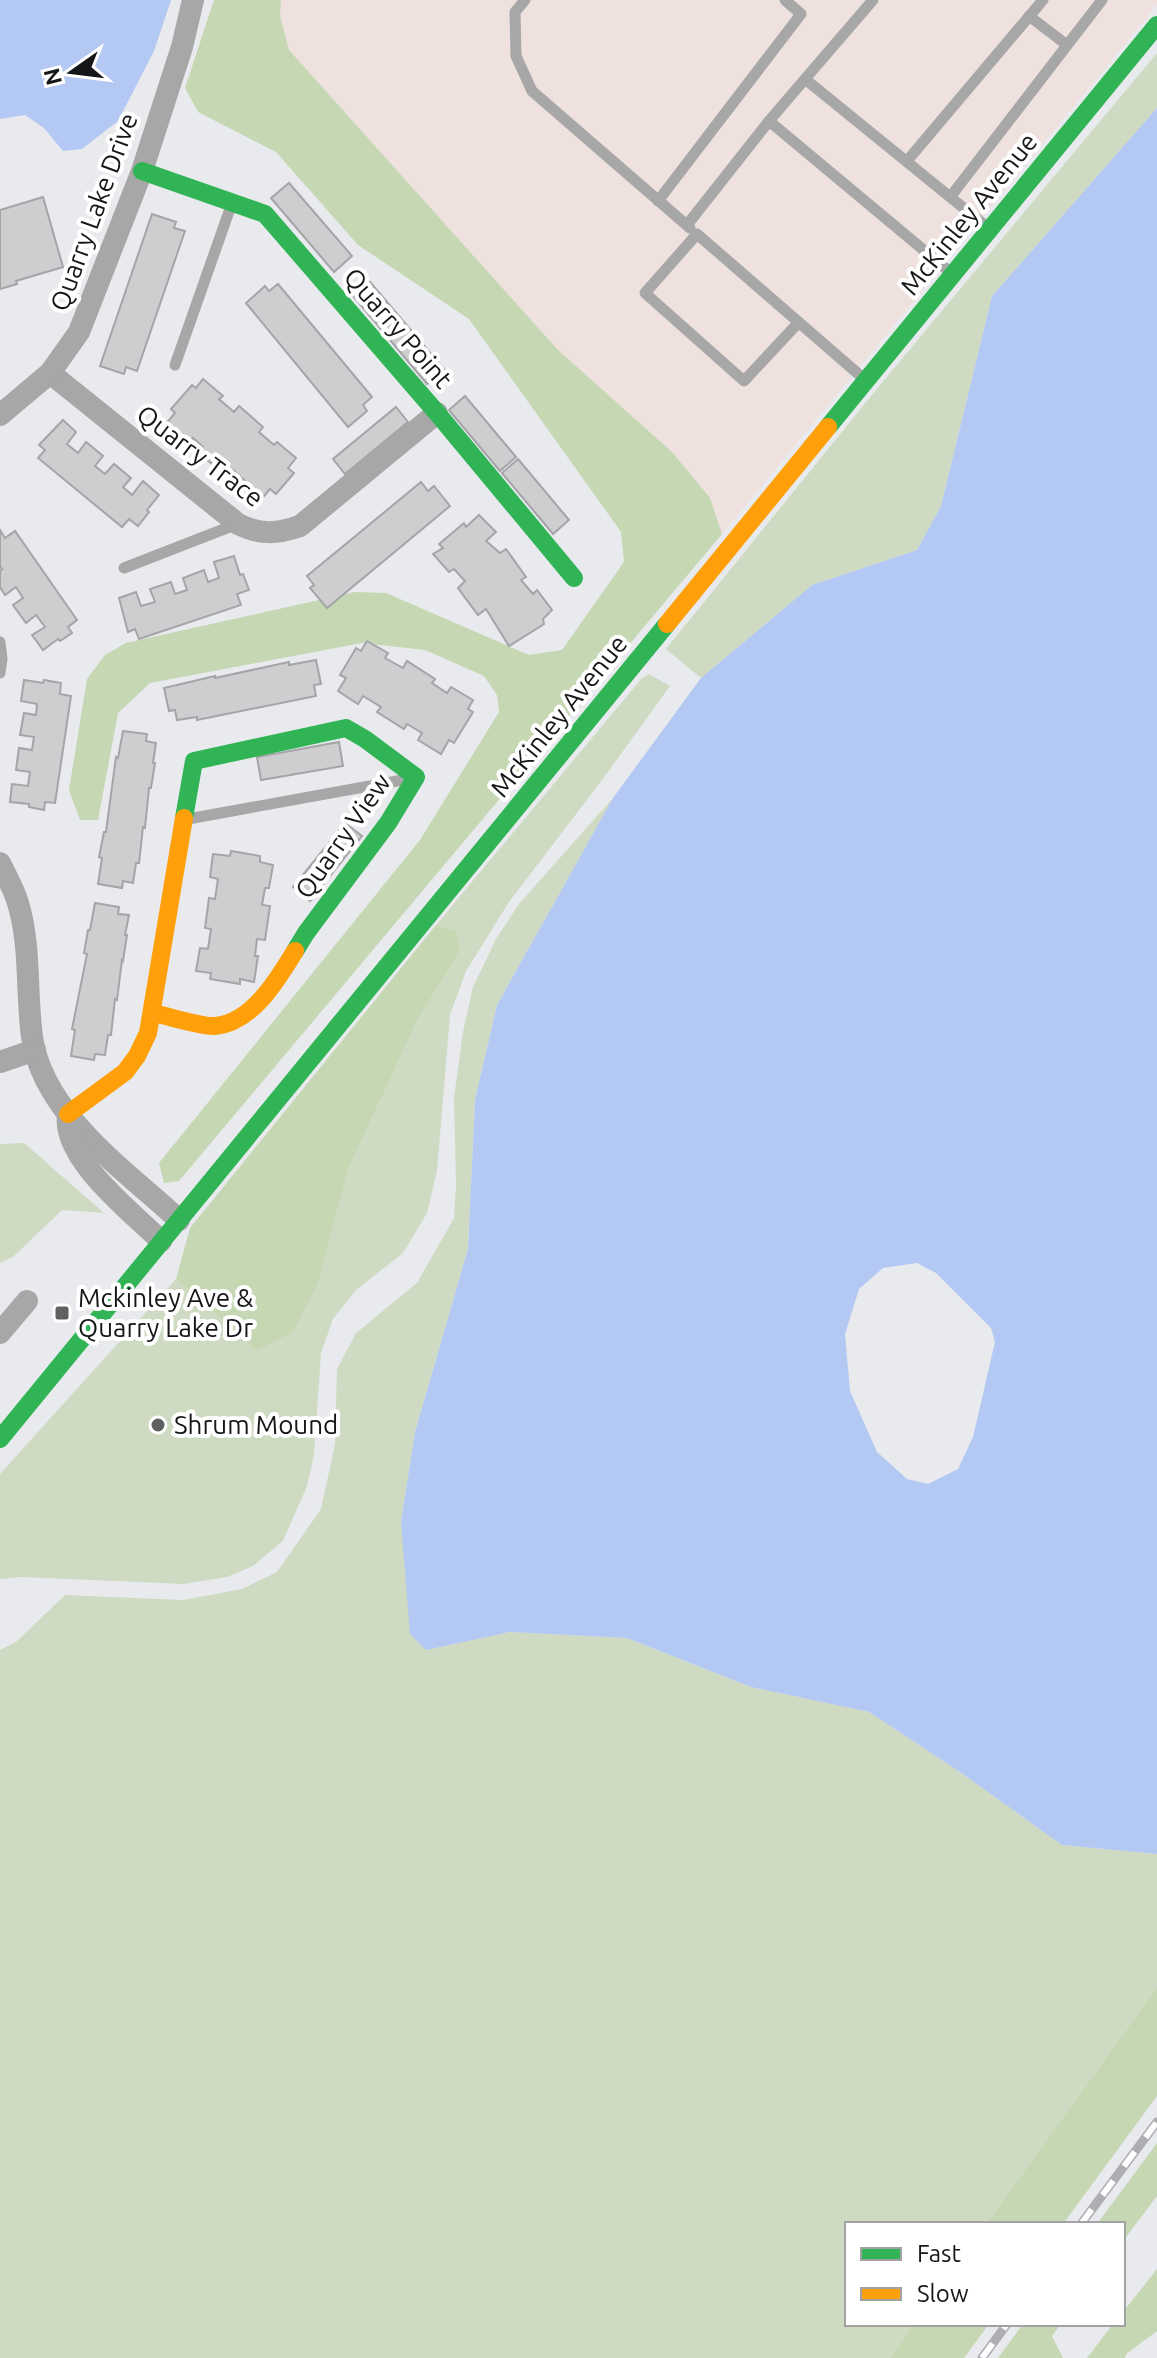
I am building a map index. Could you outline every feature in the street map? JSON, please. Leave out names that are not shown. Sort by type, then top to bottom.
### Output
[{"type":"main road","name":"McKinley Avenue","points":[[0,1439],[1157,25]]},
{"type":"main road","name":"Quarry Point","points":[[142,171],[265,214],[574,578]]},
{"type":"main road","name":"Quarry View","points":[[68,1114],[125,1072],[148,1033],[194,761],[346,728],[416,777],[388,823],[306,933],[274,986],[257,1004],[236,1019],[214,1026],[153,1013]]},
{"type":"street","name":"Quarry Lake Drive","points":[[0,415],[50,373],[79,332],[142,171],[182,47],[193,0]]},
{"type":"street","name":"Quarry Trace","points":[[50,373],[238,524],[269,534],[300,526],[437,413]]},
{"type":"street","points":[[0,863],[21,916],[35,1050],[48,1083],[68,1114],[69,1134],[98,1161],[179,1220]]},
{"type":"street","points":[[0,1062],[35,1050]]},
{"type":"street","points":[[98,1161],[103,1185],[161,1241]]},
{"type":"street","points":[[0,1333],[27,1301]]},
{"type":"lane","points":[[525,0],[515,12],[516,56],[532,91],[867,381]]},
{"type":"lane","points":[[658,201],[801,14],[785,0]]},
{"type":"lane","points":[[687,225],[769,121],[873,0]]},
{"type":"lane","points":[[907,161],[1043,0]]},
{"type":"lane","points":[[951,196],[1102,0]]},
{"type":"lane","points":[[1029,16],[1067,45]]},
{"type":"lane","points":[[805,79],[990,230]]},
{"type":"lane","points":[[769,121],[954,275]]},
{"type":"lane","points":[[175,365],[232,202]]},
{"type":"lane","points":[[697,234],[645,293],[744,381],[799,322]]},
{"type":"lane","points":[[124,568],[238,524]]},
{"type":"lane","points":[[0,642],[0,673]]},
{"type":"lane","points":[[184,819],[416,777]]},
{"type":"shaded area","points":[[281,0],[1157,0],[1157,5],[722,534],[672,452],[557,349],[289,50],[280,16]]},
{"type":"green space","points":[[214,0],[281,0],[280,16],[289,50],[557,349],[672,452],[710,498],[722,534],[179,1181],[164,1183],[159,1163],[420,840],[499,712],[497,695],[484,676],[425,650],[362,643],[150,683],[118,713],[98,820],[80,820],[69,790],[87,679],[105,655],[126,643],[355,592],[386,593],[529,655],[562,650],[624,562],[621,532],[469,319],[358,245],[276,152],[198,112],[185,88]]},
{"type":"green space","points":[[1157,53],[1157,108],[992,296],[941,506],[917,550],[812,585],[701,678],[666,649],[871,396]]},
{"type":"green space","points":[[649,674],[670,686],[509,902],[466,971],[450,1015],[437,1171],[427,1213],[403,1253],[356,1290],[333,1319],[321,1353],[314,1455],[307,1486],[283,1541],[253,1566],[227,1577],[184,1584],[21,1577],[0,1579],[0,1474],[176,1279],[256,1351],[319,1281],[348,1170],[418,1019],[460,951],[436,925],[642,678]]},
{"type":"green space","points":[[613,798],[497,1005],[475,1100],[468,1249],[415,1432],[401,1522],[426,1650],[510,1632],[627,1638],[751,1687],[869,1712],[1062,1845],[1157,1854],[1157,1987],[987,2222],[845,2222],[845,2326],[913,2326],[890,2358],[0,2358],[0,1650],[17,1641],[65,1595],[183,1600],[242,1589],[277,1572],[321,1509],[335,1444],[337,1369],[356,1333],[417,1283],[454,1218],[454,1098],[463,1032],[473,987],[496,939],[519,904]]},
{"type":"green space","points":[[436,925],[456,931],[460,951],[418,1019],[348,1170],[319,1281],[293,1332],[256,1351],[176,1279],[190,1228]]},
{"type":"green space","points":[[24,1143],[104,1213],[62,1210],[14,1256],[0,1263],[0,1144]]},
{"type":"green space","points":[[1157,1987],[1157,2096],[1064,2222],[987,2222]]},
{"type":"green space","points":[[1157,2143],[1157,2196],[1125,2238],[1125,2222],[1098,2222]]},
{"type":"green space","points":[[1157,2269],[1157,2331],[1126,2354],[1125,2358],[1087,2358],[1111,2326],[1125,2326],[1125,2309]]},
{"type":"green space","points":[[913,2326],[988,2326],[964,2358],[890,2358]]},
{"type":"green space","points":[[1022,2326],[1060,2326],[1052,2336],[1063,2358],[998,2358]]},
{"type":"water","points":[[0,0],[171,0],[154,51],[118,121],[82,149],[63,151],[44,128],[25,115],[0,119]]},
{"type":"water","points":[[1157,108],[1157,1854],[1062,1845],[869,1712],[751,1687],[627,1638],[510,1632],[426,1650],[410,1634],[401,1522],[415,1432],[468,1249],[475,1100],[497,1005],[613,798],[701,678],[812,585],[917,550],[941,506],[992,296]],"holes":[[[917,1263],[936,1273],[991,1328],[995,1342],[973,1437],[958,1469],[928,1484],[907,1479],[877,1452],[850,1391],[845,1334],[859,1289],[883,1268]]]},
{"type":"building","points":[[289,183],[352,256],[334,272],[271,198]]},
{"type":"building","points":[[43,197],[63,267],[0,289],[0,210]]},
{"type":"building","points":[[152,214],[176,222],[174,228],[185,231],[137,371],[126,367],[124,374],[100,366]]},
{"type":"building","points":[[370,282],[445,370],[427,384],[353,296]]},
{"type":"building","points":[[278,284],[372,397],[363,405],[367,411],[348,427],[246,303],[265,286],[269,291]]},
{"type":"building","points":[[203,379],[223,396],[219,399],[234,412],[239,406],[263,427],[259,432],[296,458],[288,468],[294,473],[276,494],[270,489],[259,502],[241,487],[245,481],[233,470],[227,477],[199,453],[203,447],[193,438],[187,444],[165,425],[175,413],[171,409],[192,385],[196,388]]},
{"type":"building","points":[[465,396],[516,457],[500,471],[449,410]]},
{"type":"building","points":[[396,407],[408,422],[345,474],[333,459]]},
{"type":"building","points":[[63,420],[76,432],[67,444],[78,453],[86,442],[103,456],[95,466],[105,474],[114,464],[131,478],[123,487],[132,495],[143,481],[159,495],[138,526],[129,519],[122,527],[38,458],[45,450],[39,445]]},
{"type":"building","points":[[518,459],[569,520],[553,534],[502,473]]},
{"type":"building","points":[[421,482],[428,491],[434,486],[450,506],[327,608],[310,588],[314,585],[307,576]]},
{"type":"building","points":[[479,515],[496,532],[486,541],[500,553],[506,549],[526,577],[521,580],[533,594],[537,590],[552,610],[543,619],[544,624],[509,646],[486,609],[478,615],[458,588],[465,581],[454,569],[449,572],[433,554],[443,548],[439,544]]},
{"type":"building","points":[[0,530],[5,538],[15,531],[77,620],[68,627],[72,633],[43,650],[32,635],[45,627],[36,615],[26,623],[13,605],[23,598],[16,587],[5,595],[0,587]]},
{"type":"building","points":[[234,556],[249,590],[237,594],[241,605],[139,639],[135,629],[128,632],[119,598],[136,592],[141,606],[155,602],[150,589],[171,582],[175,594],[187,590],[183,578],[204,570],[208,582],[219,578],[214,562]]},
{"type":"building","points":[[367,641],[388,653],[385,658],[403,668],[407,661],[435,679],[432,683],[447,693],[451,687],[473,700],[468,709],[473,712],[454,743],[449,740],[441,754],[418,740],[422,733],[407,724],[404,729],[377,712],[381,707],[363,696],[358,704],[338,691],[346,678],[340,675],[356,648],[361,651]]},
{"type":"building","points":[[316,660],[321,684],[314,685],[316,696],[197,720],[197,717],[177,720],[175,710],[169,711],[164,688],[289,662],[289,665]]},
{"type":"building","points":[[24,680],[61,683],[60,694],[71,696],[55,803],[45,802],[44,810],[29,807],[29,804],[10,802],[12,784],[28,786],[30,772],[16,770],[19,748],[32,750],[34,737],[20,735],[24,713],[36,715],[37,704],[21,701]]},
{"type":"building","points":[[123,731],[147,734],[146,741],[156,743],[139,863],[136,863],[133,883],[123,881],[122,888],[98,884],[102,858],[99,857]]},
{"type":"building","points":[[339,742],[343,766],[261,780],[257,757]]},
{"type":"building","points":[[345,823],[362,836],[310,901],[293,887]]},
{"type":"building","points":[[231,851],[260,856],[260,862],[273,865],[262,905],[270,906],[265,940],[257,939],[254,982],[240,979],[240,984],[210,979],[211,973],[196,971],[200,948],[208,949],[211,929],[205,928],[209,898],[215,899],[218,879],[210,877],[213,854],[230,856]]},
{"type":"building","points":[[95,903],[119,907],[118,914],[129,915],[111,1035],[108,1035],[105,1055],[95,1054],[94,1060],[71,1056],[75,1030],[72,1029]]},
{"type":"railway","points":[[1082,2222],[1157,2122]]},
{"type":"railway","points":[[982,2358],[1006,2326]]},
{"type":"traffic: fast","points":[[828,427],[1157,25]]},
{"type":"traffic: fast","points":[[142,171],[265,214],[574,578]]},
{"type":"traffic: fast","points":[[0,1439],[667,624]]},
{"type":"traffic: fast","points":[[184,818],[194,761],[346,728],[416,777],[388,823],[295,951]]},
{"type":"traffic: slow","points":[[667,624],[828,427]]},
{"type":"traffic: slow","points":[[68,1114],[125,1072],[148,1033],[184,818]]},
{"type":"traffic: slow","points":[[153,1013],[209,1026],[228,1023],[241,1017],[262,998],[295,951]]},
{"type":"place","name":"Mckinley Ave & Quarry Lake Dr","points":[[62,1313]]},
{"type":"place","name":"Shrum Mound","points":[[158,1425]]}]
